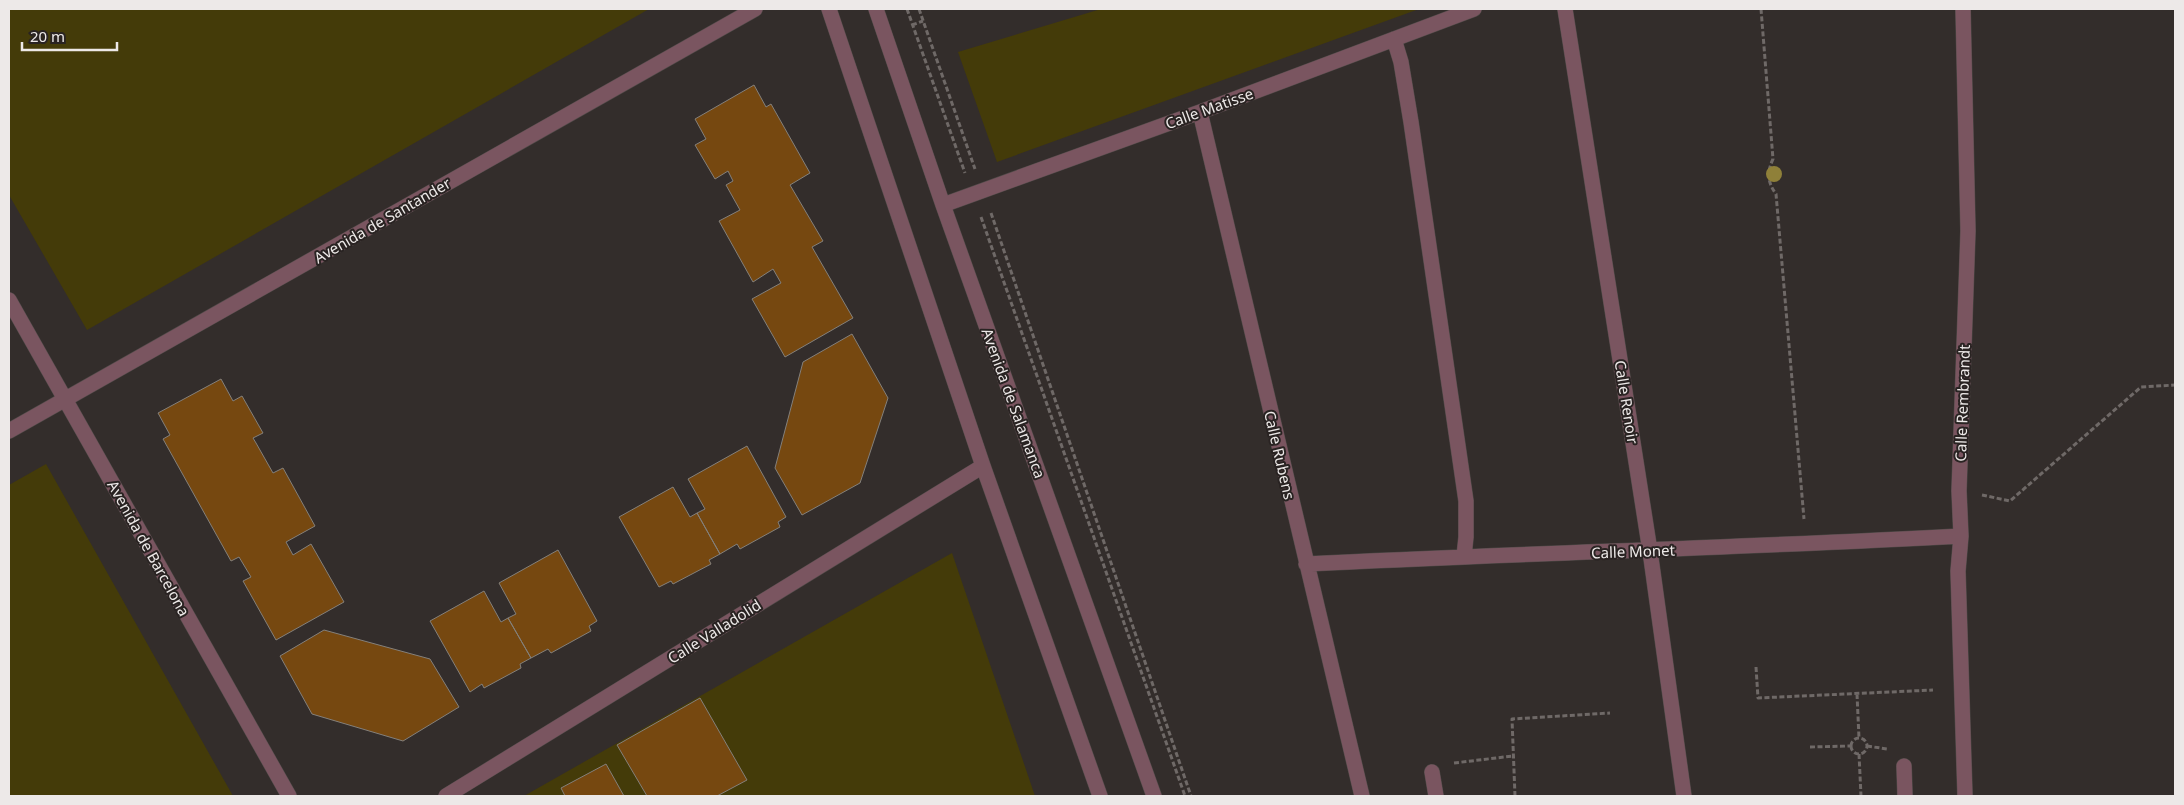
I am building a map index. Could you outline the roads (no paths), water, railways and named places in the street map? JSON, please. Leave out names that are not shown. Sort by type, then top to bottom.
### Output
[{"type":"street","name":"Avenida de Santander","points":[[9,431],[755,9]]},
{"type":"street","points":[[830,9],[982,466],[1100,796]]},
{"type":"street","name":"Avenida de Salamanca","points":[[876,9],[943,205],[1154,796]]},
{"type":"street","name":"Calle Matisse","points":[[943,205],[1200,112],[1474,9]]},
{"type":"street","name":"Calle Renoir","points":[[1565,9],[1650,551],[1684,796]]},
{"type":"street","name":"Calle Rembrandt","points":[[1963,9],[1968,231],[1958,570],[1965,796]]},
{"type":"street","points":[[1394,39],[1411,122],[1466,501],[1464,556]]},
{"type":"street","name":"Calle Rubens","points":[[1200,112],[1362,796]]},
{"type":"street","name":"Avenida de Barcelona","points":[[9,300],[288,796]]},
{"type":"street","name":"Calle Valladolid","points":[[446,796],[982,466]]},
{"type":"street","name":"Calle Monet","points":[[1306,564],[1464,556],[1807,545],[1960,536]]},
{"type":"street","points":[[1904,766],[1905,796]]},
{"type":"street","points":[[1432,772],[1436,796]]}]
